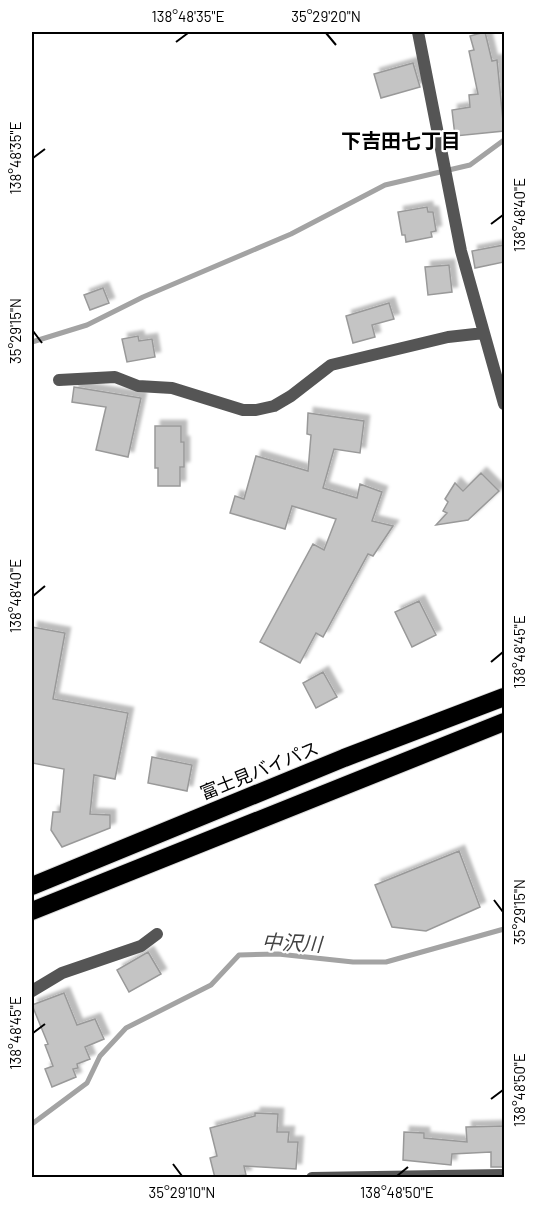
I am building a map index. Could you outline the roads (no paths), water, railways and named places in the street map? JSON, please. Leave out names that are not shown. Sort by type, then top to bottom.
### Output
[{"type":"highway","name":"富士見バイパス","points":[[32,886],[344,758],[504,697]]},
{"type":"highway","points":[[32,911],[504,722]]},
{"type":"street","points":[[418,32],[461,252],[504,404]]},
{"type":"street","points":[[59,380],[115,377],[138,386],[172,388],[243,410],[256,410],[274,406],[291,396],[331,365],[448,337],[484,333]]},
{"type":"street","points":[[32,992],[62,973],[141,946],[157,934]]},
{"type":"street","points":[[312,1178],[504,1175]]},
{"type":"waterway","points":[[32,342],[87,325],[143,297],[291,234],[385,185],[470,165],[504,140]]},
{"type":"waterway","name":"中沢川","points":[[32,1124],[87,1083],[100,1056],[126,1028],[211,985],[239,955],[278,954],[353,962],[386,962],[504,929]]},
{"type":"district","name":"下吉田七丁目","points":[[401,140]]}]
